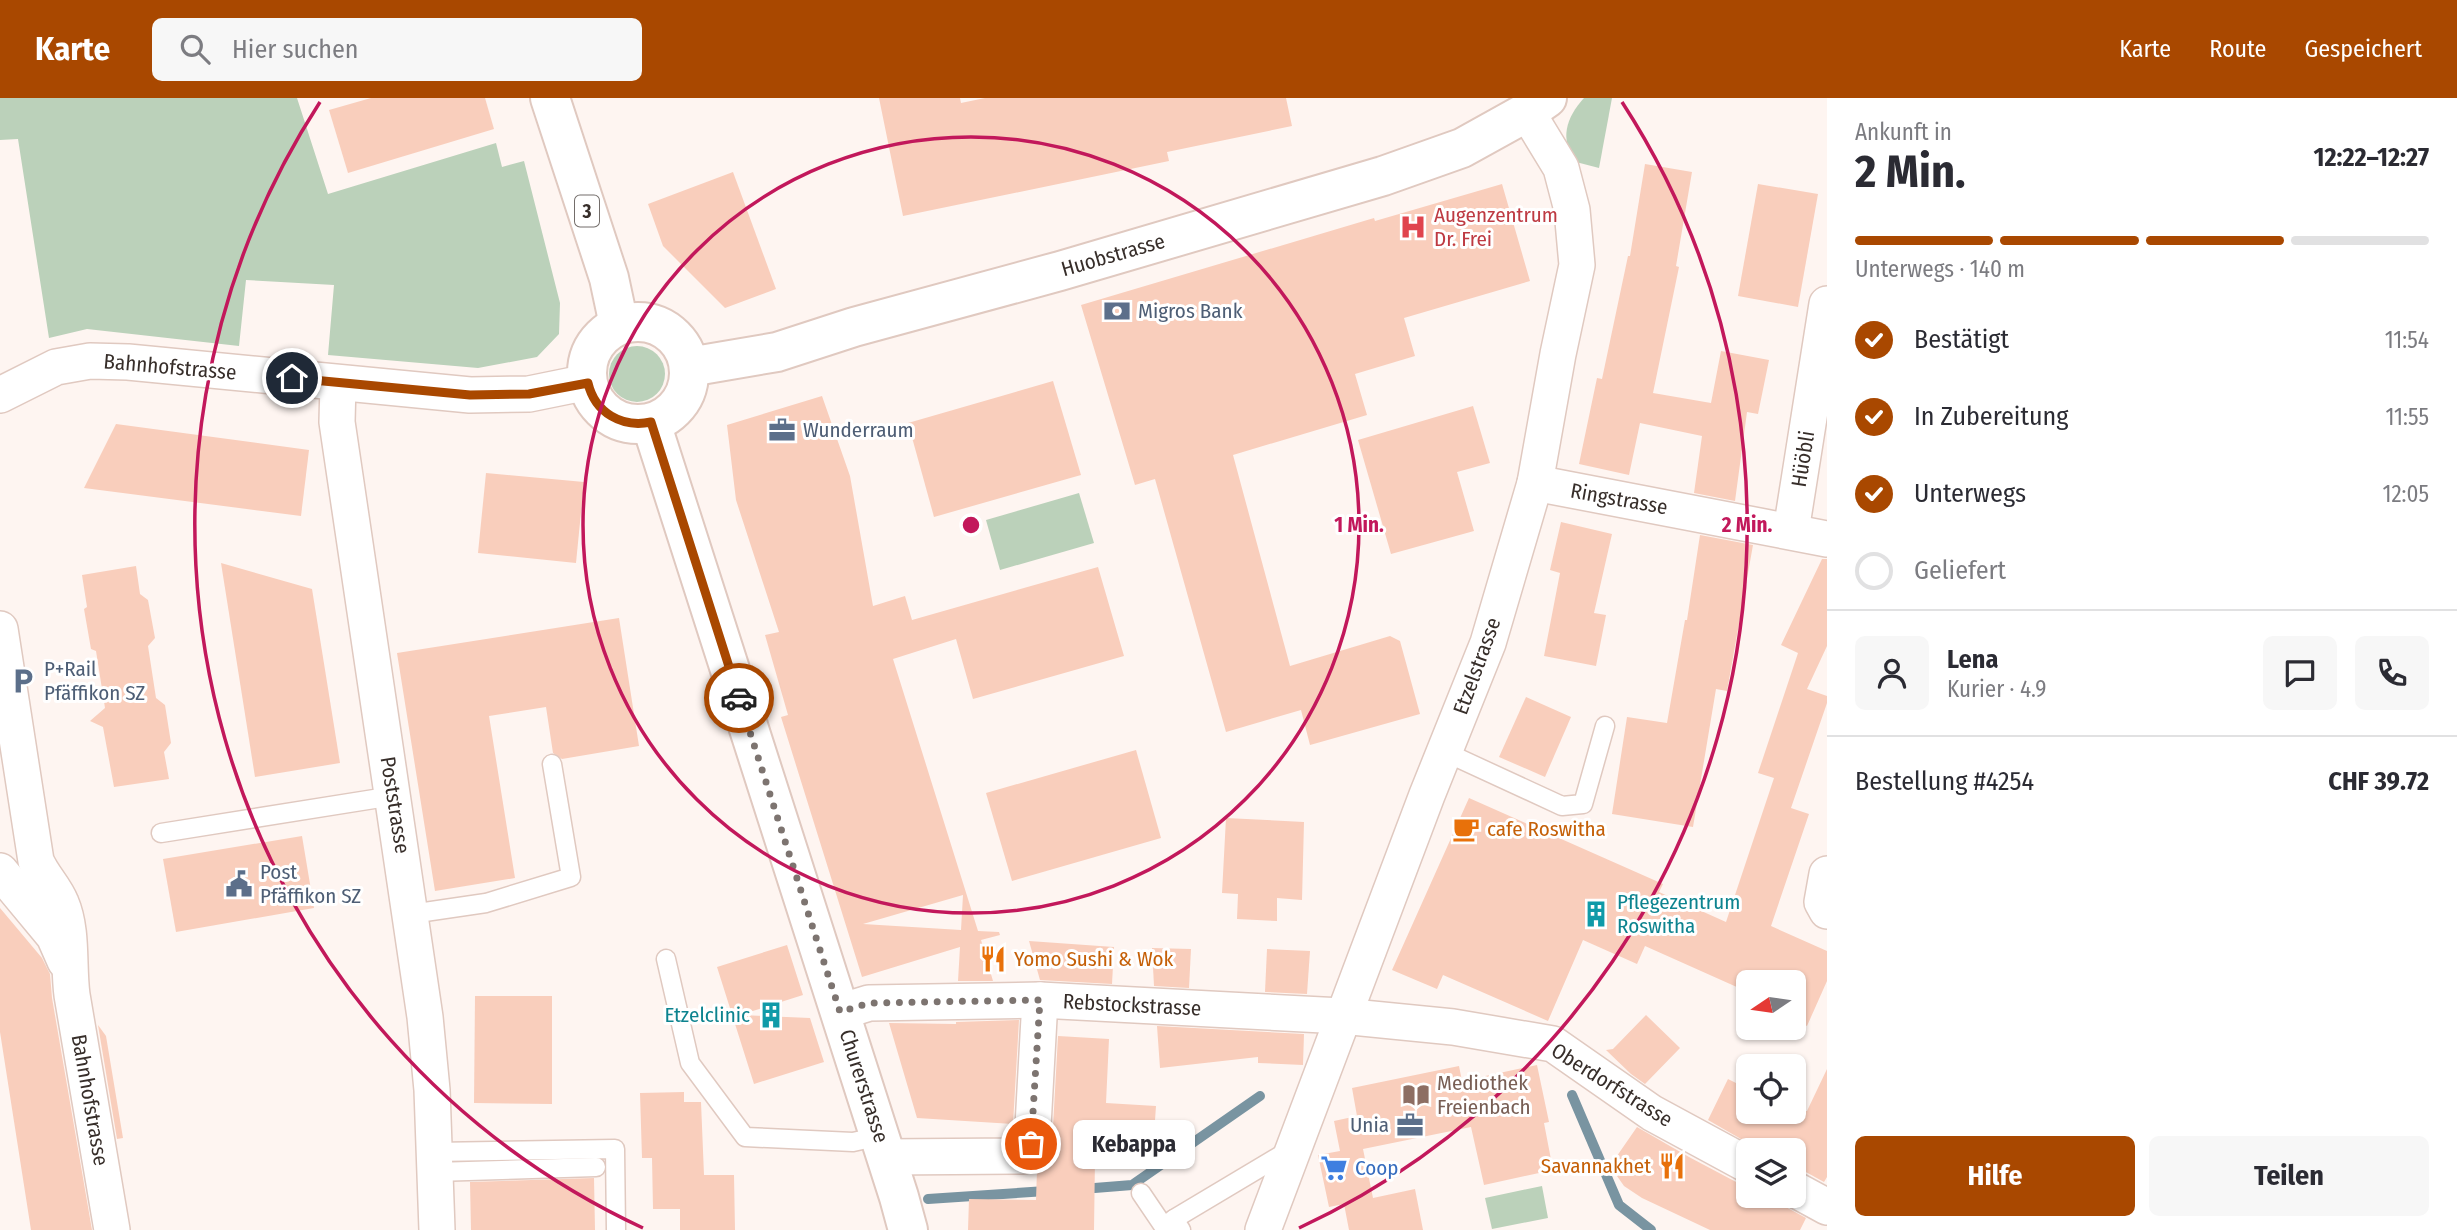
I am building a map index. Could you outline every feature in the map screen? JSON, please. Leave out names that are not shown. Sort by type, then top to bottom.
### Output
[{"type":"main road","name":"3","points":[[550,98],[609,278],[620,325]]},
{"type":"main road","name":"Huobstrasse","points":[[689,368],[777,352],[855,327],[1383,176],[1462,148],[1537,105]]},
{"type":"main road","points":[[642,322],[665,329],[681,345],[689,368],[688,386],[680,402],[667,415],[651,422],[633,424],[615,419],[594,400],[588,383],[591,352],[603,336],[620,325],[642,322]]},
{"type":"main road","name":"Churerstrasse","points":[[651,422],[908,1230]]},
{"type":"street","name":"Etzelstrasse","points":[[1263,1230],[1342,1016],[1488,643],[1535,483],[1577,265],[1572,210],[1537,105]]},
{"type":"street","name":"Hüöbli","points":[[1791,531],[1827,304]]},
{"type":"street","name":"Bahnhofstrasse","points":[[3,396],[56,367],[90,361],[128,362],[470,395],[512,396],[588,383]]},
{"type":"street","name":"Poststrasse","points":[[338,383],[337,422],[411,914],[432,1090],[436,1230]]},
{"type":"street","name":"Ringstrasse","points":[[1535,483],[1827,539]]},
{"type":"street","name":"Bahnhofstrasse","points":[[0,629],[36,861],[43,877],[61,902],[68,936],[68,970],[112,1230]]},
{"type":"street","name":"Bahnhofstrasse","points":[[2,874],[54,936],[68,970]]},
{"type":"street","points":[[1827,874],[1822,902],[1827,911]]},
{"type":"street","name":"Rebstockstrasse","points":[[840,1012],[869,1003],[1040,1000],[1342,1016]]},
{"type":"street","points":[[883,1147],[1023,1156],[1031,1144],[1040,1000]]},
{"type":"street","name":"Oberdorfstrasse","points":[[1342,1016],[1453,1027],[1553,1044],[1652,1112],[1736,1158]]},
{"type":"street","points":[[1806,1196],[1827,1208]]},
{"type":"lane","points":[[1445,752],[1562,806],[1583,804],[1605,726]]},
{"type":"lane","points":[[411,914],[486,903],[572,877],[552,764]]},
{"type":"lane","points":[[161,833],[393,796]]},
{"type":"lane","name":"Bahnhofstrasse","points":[[2,874],[16,875],[36,861]]},
{"type":"lane","points":[[666,959],[690,1063],[746,1137],[853,1142],[883,1147]]},
{"type":"lane","points":[[1141,1193],[1164,1227],[1177,1225],[1294,1147]]},
{"type":"lane","points":[[435,1162],[615,1149],[616,1230]]},
{"type":"lane","points":[[435,1162],[596,1167]]},
{"type":"green space","points":[[0,98],[297,98],[328,194],[496,143],[502,167],[524,161],[560,303],[559,334],[537,357],[478,368],[328,355],[334,285],[246,280],[239,346],[87,329],[49,338],[18,139],[0,140]]},
{"type":"green space","points":[[1584,98],[1612,98],[1599,168],[1576,162],[1566,137],[1569,121]]},
{"type":"green space","points":[[631,346],[643,346],[653,350],[661,358],[665,374],[661,390],[653,398],[643,402],[631,402],[621,398],[613,390],[609,380],[609,368],[613,358],[621,350]]},
{"type":"green space","points":[[1079,493],[1094,543],[1000,570],[986,520]]},
{"type":"green space","points":[[1542,1186],[1548,1218],[1492,1229],[1485,1198]]},
{"type":"building","points":[[371,98],[485,98],[494,129],[348,173],[329,110]]},
{"type":"building","points":[[879,98],[960,98],[961,103],[985,98],[1286,98],[1292,126],[1167,152],[1169,161],[903,216]]},
{"type":"building","points":[[1645,164],[1692,172],[1676,266],[1679,267],[1653,393],[1711,403],[1721,351],[1769,360],[1758,414],[1747,412],[1735,501],[1694,493],[1702,436],[1640,423],[1629,475],[1579,464],[1597,378],[1602,379],[1630,256]]},
{"type":"building","points":[[733,172],[776,289],[725,308],[663,246],[648,204]]},
{"type":"building","points":[[1502,184],[1530,281],[1404,318],[1415,356],[1355,374],[1367,415],[1233,455],[1290,666],[1390,636],[1400,641],[1420,714],[1310,745],[1301,710],[1226,732],[1155,479],[1135,485],[1081,305],[1374,218],[1375,221]]},
{"type":"building","points":[[1758,184],[1818,194],[1798,307],[1738,296]]},
{"type":"building","points":[[1053,381],[1081,475],[934,517],[908,423]]},
{"type":"building","points":[[822,396],[850,476],[873,606],[905,596],[912,620],[1098,567],[1124,656],[973,699],[956,639],[893,659],[978,931],[999,932],[1000,935],[981,940],[993,981],[958,981],[960,947],[862,977],[781,717],[788,715],[765,635],[779,632],[736,500],[727,425]],"holes":[[[963,895],[961,930],[863,924]]]},
{"type":"building","points":[[1473,406],[1490,463],[1457,472],[1474,531],[1391,554],[1358,440]]},
{"type":"building","points":[[116,424],[309,450],[301,516],[84,488]]},
{"type":"building","points":[[486,473],[584,482],[576,563],[478,553]]},
{"type":"building","points":[[1561,522],[1612,534],[1594,613],[1606,615],[1596,666],[1544,656],[1560,573],[1550,570]]},
{"type":"building","points":[[1700,535],[1753,545],[1727,691],[1716,689],[1693,827],[1612,814],[1627,717],[1667,723]]},
{"type":"building","points":[[1822,559],[1827,559],[1827,646],[1807,689],[1827,696],[1827,703],[1791,808],[1809,814],[1771,926],[1827,951],[1827,981],[1807,1026],[1806,970],[1736,970],[1736,987],[1645,946],[1637,964],[1583,940],[1548,1021],[1443,975],[1437,989],[1392,970],[1469,798],[1663,884],[1659,892],[1726,922],[1774,778],[1758,773],[1798,653],[1781,645]]},
{"type":"building","points":[[221,563],[312,589],[340,763],[255,777]]},
{"type":"building","points":[[136,566],[140,594],[148,600],[155,638],[148,646],[156,698],[165,705],[171,743],[164,752],[169,779],[114,787],[103,727],[90,721],[105,708],[96,651],[91,649],[84,609],[87,607],[82,575]]},
{"type":"building","points":[[619,618],[639,746],[562,759],[553,753],[546,707],[489,716],[515,878],[435,891],[397,653]]},
{"type":"building","points":[[1526,697],[1571,717],[1545,777],[1499,757]]},
{"type":"building","points":[[1136,750],[1161,838],[1012,881],[986,793]]},
{"type":"building","points":[[1226,818],[1304,822],[1302,900],[1277,898],[1277,921],[1237,919],[1238,894],[1222,893]]},
{"type":"building","name":"Post Pfäffikon SZ","points":[[302,836],[314,908],[176,932],[163,859]]},
{"type":"building","points":[[0,908],[42,958],[50,974],[92,1230],[31,1230],[0,1032]]},
{"type":"building","points":[[1029,941],[1114,947],[1112,984],[1040,980]]},
{"type":"building","name":"Etzelclinic","points":[[787,945],[803,995],[740,1015],[810,1018],[824,1062],[754,1084],[717,967]]},
{"type":"building","points":[[1152,948],[1191,949],[1189,988],[1154,986]]},
{"type":"building","points":[[1267,949],[1310,951],[1307,994],[1265,992]]},
{"type":"building","points":[[475,996],[552,996],[552,1104],[474,1103]]},
{"type":"building","points":[[1646,1015],[1680,1048],[1645,1084],[1606,1050],[1613,1049]]},
{"type":"building","points":[[1019,1020],[1013,1124],[917,1118],[889,1023],[956,1024]]},
{"type":"building","points":[[98,1025],[106,1036],[123,1138],[117,1139]]},
{"type":"building","points":[[1157,1026],[1304,1034],[1303,1065],[1258,1063],[1258,1057],[1160,1068]]},
{"type":"building","points":[[1058,1036],[1109,1039],[1106,1103],[1156,1106],[1153,1149],[1136,1160],[1095,1158],[1094,1230],[968,1230],[969,1199],[1036,1200],[1037,1170],[1048,1156],[1052,1145]]},
{"type":"building","points":[[1537,1065],[1549,1122],[1544,1123],[1553,1170],[1484,1185],[1471,1127],[1363,1149],[1373,1198],[1415,1189],[1423,1230],[1349,1230],[1344,1204],[1329,1207],[1318,1155],[1340,1151],[1334,1121],[1357,1116],[1352,1088],[1459,1066],[1462,1081]]},
{"type":"building","points":[[1827,1069],[1827,1177],[1824,1182],[1806,1172],[1806,1138],[1739,1138],[1708,1120],[1728,1079],[1736,1083],[1736,1124],[1806,1124],[1807,1111]]},
{"type":"building","points":[[684,1092],[684,1102],[701,1102],[704,1175],[734,1175],[735,1230],[680,1230],[680,1209],[653,1209],[652,1158],[642,1158],[640,1093]]},
{"type":"building","points":[[1637,1127],[1736,1182],[1736,1208],[1788,1208],[1806,1218],[1800,1230],[1710,1230],[1642,1198],[1624,1186],[1610,1166]]},
{"type":"building","points":[[594,1178],[595,1230],[471,1230],[470,1182]]},
{"type":"waterway","points":[[1572,1095],[1619,1205],[1651,1230]]},
{"type":"waterway","points":[[1082,1189],[1132,1185],[1260,1096]]},
{"type":"waterway","points":[[928,1199],[1046,1191]]},
{"type":"way so far","points":[[739,698],[840,1012],[869,1003],[1040,1000],[1031,1144]]},
{"type":"place","name":"Augenzentrum Dr. Frei","points":[[1413,227]]},
{"type":"place","name":"Migros Bank","points":[[1117,311]]},
{"type":"place","name":"Wunderraum","points":[[782,430]]},
{"type":"place","name":"P+Rail Pfäffikon SZ","points":[[23,681]]},
{"type":"place","name":"cafe Roswitha","points":[[1466,829]]},
{"type":"place","name":"Post Pfäffikon SZ","points":[[239,884]]},
{"type":"place","name":"Pflegezentrum Roswitha","points":[[1596,914]]},
{"type":"place","name":"Yomo Sushi & Wok","points":[[993,959]]},
{"type":"place","name":"Etzelclinic","points":[[771,1015]]},
{"type":"place","name":"Mediothek Freienbach","points":[[1416,1095]]},
{"type":"place","name":"Unia","points":[[1410,1125]]},
{"type":"place","name":"Kebappa","points":[[1031,1144]]},
{"type":"place","name":"Savannakhet","points":[[1672,1166]]},
{"type":"place","name":"Coop","points":[[1334,1168]]},
{"type":"route","points":[[292,378],[470,395],[512,396],[588,383],[594,400],[615,419],[633,424],[651,422],[739,698]]}]
